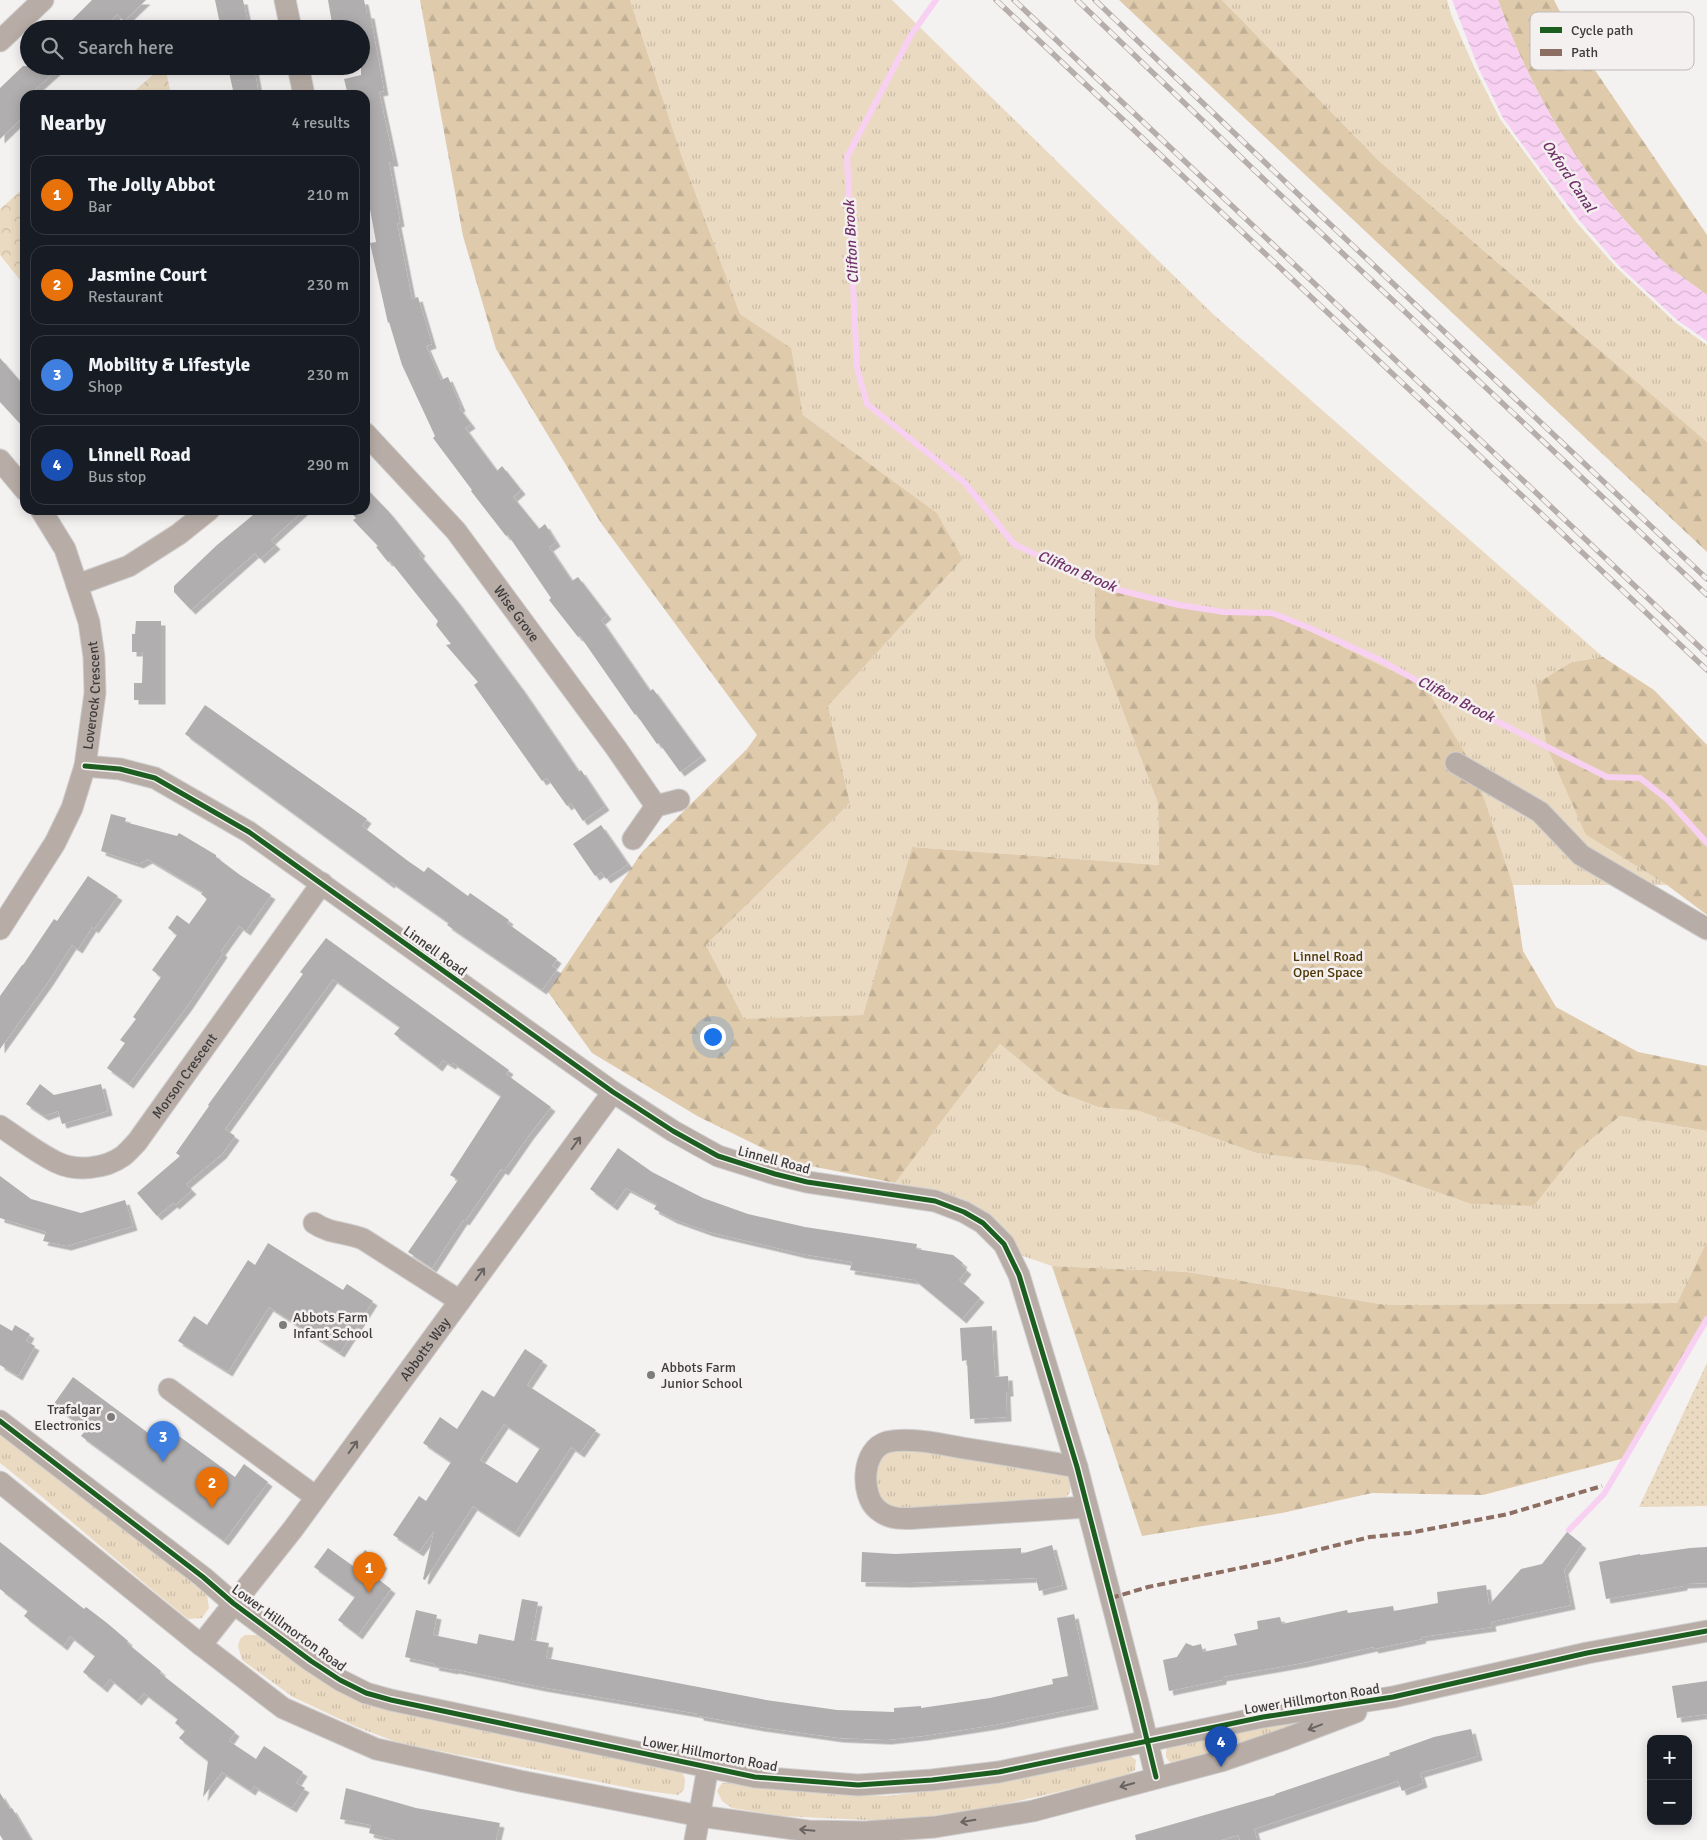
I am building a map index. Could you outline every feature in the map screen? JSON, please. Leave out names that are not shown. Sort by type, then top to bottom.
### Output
[{"type":"street","points":[[22,20],[43,0]]},
{"type":"street","points":[[285,0],[289,20]]},
{"type":"street","points":[[0,40],[20,21]]},
{"type":"street","points":[[300,75],[303,90]]},
{"type":"street","name":"Wise Grove","points":[[370,438],[456,530],[616,748],[656,806]]},
{"type":"street","points":[[0,460],[20,484]]},
{"type":"street","name":"Loverock Crescent","points":[[0,929],[56,843],[72,808],[85,766],[95,693],[94,657],[88,622],[65,549],[43,515]]},
{"type":"street","points":[[77,585],[129,566],[179,534],[203,515]]},
{"type":"street","points":[[1456,763],[1540,812],[1581,854],[1707,930]]},
{"type":"street","name":"Linnell Road","points":[[85,766],[120,769],[155,778],[249,832],[613,1092],[673,1131],[718,1156],[807,1182],[935,1201],[964,1212],[983,1224],[1004,1244],[1019,1275],[1087,1507],[1156,1777]]},
{"type":"street","points":[[634,839],[656,806],[680,800]]},
{"type":"street","name":"Morson Crescent","points":[[0,1126],[57,1163],[90,1168],[108,1164],[123,1156],[143,1134],[322,883]]},
{"type":"street","name":"Abbotts Way","points":[[201,1645],[320,1492],[613,1092]]},
{"type":"street","points":[[314,1223],[324,1230],[353,1235],[363,1239],[460,1301]]},
{"type":"street","points":[[169,1389],[320,1492]]},
{"type":"street","name":"Lower Hillmorton Road","points":[[0,1421],[196,1571],[233,1603],[311,1661],[340,1680],[366,1693],[391,1700],[755,1777],[858,1785],[932,1780],[999,1772],[1263,1717],[1393,1697],[1587,1653],[1707,1631]]},
{"type":"street","points":[[1076,1467],[936,1443],[899,1440],[885,1442],[877,1449],[868,1461],[865,1482],[877,1510],[894,1519],[1087,1507]]},
{"type":"street","name":"Lower Hillmorton Road","points":[[0,1482],[201,1645],[283,1708],[376,1749],[520,1781],[700,1816],[808,1831],[864,1832],[934,1827],[1033,1811],[1221,1761],[1393,1697]]},
{"type":"street","points":[[695,1840],[708,1766]]},
{"type":"green space","name":"Linnel Road Open Space","points":[[420,0],[630,0],[681,154],[740,314],[791,348],[803,415],[937,513],[963,559],[828,706],[850,803],[706,945],[744,1019],[863,1015],[912,847],[1159,865],[1158,803],[1095,638],[1095,583],[1179,605],[1272,613],[1425,687],[1474,768],[1513,885],[1523,951],[1556,1007],[1638,1052],[1707,1066],[1707,1131],[1620,1116],[1577,1151],[1534,1206],[1471,1204],[1362,1166],[1256,1153],[1139,1111],[1098,1107],[1058,1092],[1000,1044],[895,1183],[791,1162],[699,1117],[592,1053],[548,992],[642,852],[747,749],[757,735],[601,523],[496,349],[463,236]]},
{"type":"green space","points":[[630,0],[892,0],[1214,315],[1603,657],[1572,662],[1586,835],[1667,885],[1513,885],[1474,768],[1272,613],[1179,605],[1096,583],[1095,638],[1158,803],[1159,865],[912,847],[863,1015],[744,1020],[706,945],[850,803],[828,706],[963,559],[937,513],[803,415],[790,348],[740,314],[681,154]]},
{"type":"green space","points":[[1119,0],[1222,0],[1379,161],[1707,442],[1707,552]]},
{"type":"green space","points":[[1222,0],[1447,0],[1452,17],[1475,69],[1500,119],[1576,222],[1617,268],[1676,323],[1707,345],[1707,442],[1379,161]]},
{"type":"green space","points":[[1498,0],[1554,0],[1560,12],[1530,12],[1530,70],[1595,70],[1707,235],[1707,295],[1660,259],[1596,185],[1557,126],[1524,64]]},
{"type":"green space","points":[[153,75],[167,75],[170,90],[136,90]]},
{"type":"green space","points":[[20,191],[20,280],[0,255],[0,209]]},
{"type":"green space","points":[[1603,657],[1654,690],[1707,745],[1707,915],[1667,885],[1586,835],[1547,747],[1536,684],[1572,662]]},
{"type":"green space","points":[[1000,1044],[1058,1092],[1098,1107],[1139,1111],[1256,1153],[1362,1166],[1471,1204],[1534,1206],[1577,1151],[1620,1116],[1707,1131],[1707,1241],[1677,1303],[1386,1305],[1187,1272],[1052,1266],[1020,1255],[997,1221],[960,1198],[895,1183]]},
{"type":"green space","points":[[1707,1241],[1707,1319],[1625,1458],[1483,1495],[1372,1493],[1282,1513],[1142,1536],[1052,1266],[1187,1272],[1386,1305],[1677,1303]]},
{"type":"green space","points":[[1707,1363],[1707,1506],[1639,1507]]},
{"type":"green space","points":[[0,1433],[75,1489],[207,1595],[209,1608],[202,1618],[188,1619],[0,1463]]},
{"type":"green space","points":[[890,1450],[959,1454],[1062,1471],[1070,1480],[1070,1492],[1065,1499],[895,1511],[878,1499],[873,1466]]},
{"type":"green space","points":[[245,1635],[257,1635],[305,1670],[340,1692],[376,1705],[681,1769],[685,1779],[684,1790],[678,1795],[640,1790],[399,1743],[357,1727],[293,1697],[242,1660],[238,1646],[240,1639]]},
{"type":"green space","points":[[1314,1717],[1253,1741],[1174,1765],[1166,1758],[1167,1747]]},
{"type":"green space","points":[[1127,1753],[1136,1760],[1135,1770],[1123,1777],[975,1811],[888,1821],[780,1816],[732,1808],[722,1801],[717,1791],[722,1783],[736,1783],[817,1792],[888,1796],[990,1783]]},
{"type":"water","name":"Oxford Canal","points":[[1452,0],[1498,0],[1524,64],[1540,95],[1557,126],[1596,185],[1660,259],[1707,295],[1707,341],[1677,320],[1619,266],[1579,220],[1541,170],[1503,118],[1478,67]]},
{"type":"building","points":[[92,0],[146,0],[125,20],[117,14],[111,20],[72,20]]},
{"type":"building","points":[[215,0],[243,0],[247,20],[219,20]]},
{"type":"building","points":[[328,0],[364,0],[367,14],[370,14],[384,91],[379,92],[394,162],[389,162],[400,222],[397,223],[412,299],[418,297],[432,344],[426,346],[441,380],[448,377],[461,407],[459,408],[471,424],[465,428],[497,471],[502,466],[521,490],[513,497],[539,529],[545,524],[556,542],[549,547],[572,581],[578,577],[607,615],[601,620],[650,691],[653,689],[702,756],[680,772],[635,715],[580,636],[578,637],[549,600],[551,598],[508,535],[506,536],[471,491],[433,438],[435,436],[402,365],[388,323],[370,243],[376,242],[370,209],[370,90],[347,90],[344,79],[370,75],[370,20],[331,20]]},
{"type":"building","points":[[20,69],[20,75],[51,75],[35,90],[20,90],[20,120],[0,139],[0,88]]},
{"type":"building","points":[[230,75],[255,75],[258,90],[233,90]]},
{"type":"building","points":[[0,358],[20,381],[20,424],[0,402]]},
{"type":"building","points":[[370,492],[389,512],[421,552],[419,554],[457,601],[522,689],[579,772],[581,770],[605,806],[583,821],[571,803],[567,806],[547,778],[542,781],[474,685],[478,682],[446,645],[451,644],[436,625],[438,621],[390,561],[388,562],[376,547],[378,546],[353,520],[356,518],[353,515],[370,515]]},
{"type":"building","points":[[253,515],[298,515],[271,540],[276,545],[260,559],[255,553],[191,610],[174,592],[174,586],[217,545]]},
{"type":"building","points":[[136,621],[161,621],[161,700],[134,700],[134,683],[142,683],[143,652],[132,652],[132,634],[135,634]]},
{"type":"building","points":[[205,705],[367,819],[362,826],[408,861],[424,872],[428,867],[468,896],[470,893],[509,920],[507,923],[557,959],[552,966],[557,969],[542,990],[447,925],[449,923],[391,882],[390,884],[185,734]]},
{"type":"building","points":[[111,814],[126,818],[125,822],[177,836],[179,833],[216,855],[216,857],[240,875],[271,895],[246,931],[239,926],[221,951],[223,953],[188,1005],[129,1084],[107,1068],[125,1043],[120,1040],[136,1019],[133,1017],[161,977],[152,970],[177,935],[168,928],[177,915],[189,924],[207,899],[201,894],[203,892],[148,859],[139,864],[101,851]]},
{"type":"building","points":[[601,825],[628,864],[606,879],[601,872],[595,876],[573,844]]},
{"type":"building","points":[[88,876],[118,896],[94,929],[92,927],[78,949],[72,945],[0,1049],[0,996],[54,919],[57,921]]},
{"type":"building","points":[[326,938],[509,1070],[506,1074],[551,1107],[504,1171],[501,1169],[465,1221],[463,1220],[432,1268],[408,1252],[458,1180],[450,1175],[501,1096],[453,1063],[451,1065],[443,1060],[438,1067],[394,1034],[400,1027],[333,979],[225,1129],[235,1136],[222,1154],[186,1184],[192,1190],[175,1205],[173,1203],[157,1216],[137,1193],[180,1156],[176,1153],[208,1105],[303,974],[300,972]]},
{"type":"building","points":[[40,1084],[54,1095],[101,1084],[108,1111],[62,1124],[58,1111],[44,1116],[26,1104]]},
{"type":"building","points":[[618,1148],[652,1172],[703,1198],[748,1214],[805,1227],[917,1244],[916,1249],[953,1255],[963,1263],[961,1265],[967,1270],[959,1280],[980,1298],[962,1319],[915,1280],[850,1270],[852,1262],[802,1254],[709,1232],[673,1219],[654,1209],[657,1204],[626,1188],[613,1206],[590,1189]]},
{"type":"building","points":[[0,1176],[31,1199],[81,1213],[125,1200],[133,1226],[67,1246],[43,1241],[46,1232],[0,1218]]},
{"type":"building","points":[[268,1243],[343,1290],[347,1284],[373,1301],[340,1353],[269,1307],[228,1372],[178,1341],[194,1316],[207,1325],[248,1260],[255,1265]]},
{"type":"building","points":[[0,1324],[12,1331],[15,1325],[30,1334],[26,1341],[35,1346],[18,1376],[0,1365]]},
{"type":"building","points":[[992,1326],[995,1377],[1008,1376],[1009,1392],[1006,1392],[1007,1417],[970,1419],[967,1360],[962,1361],[960,1328]]},
{"type":"building","points":[[525,1349],[543,1361],[527,1385],[596,1430],[580,1453],[571,1447],[515,1533],[473,1506],[425,1580],[423,1579],[434,1531],[419,1552],[393,1535],[419,1496],[426,1501],[451,1462],[423,1443],[440,1417],[457,1429],[482,1390],[494,1397]],"holes":[[[504,1424],[540,1448],[517,1483],[480,1460]]]},
{"type":"building","points":[[73,1377],[163,1444],[172,1431],[235,1477],[244,1464],[268,1482],[224,1541],[81,1436],[86,1430],[53,1405]]},
{"type":"building","points":[[1567,1532],[1582,1544],[1564,1570],[1571,1605],[1491,1622],[1492,1627],[1421,1637],[1422,1639],[1374,1649],[1373,1647],[1302,1663],[1222,1677],[1222,1680],[1169,1691],[1163,1660],[1177,1657],[1186,1643],[1193,1646],[1201,1644],[1203,1652],[1237,1645],[1234,1634],[1258,1629],[1257,1621],[1280,1617],[1282,1624],[1347,1610],[1348,1613],[1393,1606],[1394,1611],[1438,1603],[1437,1592],[1486,1585],[1489,1605],[1521,1569],[1542,1564]]},
{"type":"building","points":[[0,1542],[84,1609],[86,1607],[107,1623],[128,1641],[127,1643],[161,1671],[160,1673],[235,1732],[229,1741],[256,1759],[264,1746],[303,1772],[296,1783],[305,1788],[292,1808],[254,1786],[251,1791],[222,1772],[203,1797],[208,1761],[179,1738],[185,1731],[175,1723],[178,1719],[144,1693],[137,1701],[110,1679],[103,1688],[83,1672],[95,1656],[70,1636],[63,1646],[24,1616],[28,1611],[0,1589]]},
{"type":"building","points":[[1052,1545],[1063,1585],[1039,1591],[1036,1578],[906,1583],[861,1582],[862,1552],[895,1554],[1021,1548],[1021,1554]]},
{"type":"building","points":[[1707,1547],[1707,1583],[1683,1584],[1683,1586],[1606,1599],[1599,1562],[1640,1554]]},
{"type":"building","points":[[328,1548],[353,1566],[365,1550],[383,1564],[374,1576],[391,1589],[358,1635],[338,1620],[355,1597],[314,1567]]},
{"type":"building","points":[[522,1599],[538,1602],[531,1640],[549,1643],[546,1658],[766,1700],[837,1710],[894,1712],[894,1708],[921,1706],[921,1708],[990,1698],[1053,1684],[1052,1679],[1068,1676],[1057,1618],[1074,1614],[1094,1705],[994,1725],[923,1736],[887,1740],[839,1738],[760,1727],[699,1716],[699,1714],[541,1687],[434,1666],[435,1664],[405,1657],[416,1610],[437,1615],[433,1635],[477,1644],[479,1634],[514,1641]]},
{"type":"building","points":[[1707,1681],[1707,1714],[1677,1718],[1672,1686]]},
{"type":"building","points":[[1471,1729],[1478,1756],[1420,1773],[1423,1783],[1402,1791],[1398,1781],[1254,1829],[1257,1840],[1240,1840],[1238,1835],[1221,1840],[1136,1840],[1135,1835],[1275,1795],[1390,1755],[1389,1753],[1434,1737]]},
{"type":"building","points":[[346,1788],[416,1808],[500,1823],[496,1840],[395,1840],[369,1833],[371,1825],[340,1819]]},
{"type":"building","points":[[0,1793],[10,1809],[12,1808],[31,1840],[3,1840],[0,1835]]},
{"type":"waterway","name":"Clifton Brook","points":[[936,0],[911,35],[847,157],[857,368],[867,404],[965,483],[1014,544],[1095,583],[1115,589],[1179,605],[1224,612],[1272,613],[1312,629],[1382,661],[1423,684],[1607,777],[1640,778],[1668,800],[1707,843]]},
{"type":"waterway","points":[[1569,1530],[1604,1494],[1707,1319]]},
{"type":"railway","points":[[996,0],[1707,670]]},
{"type":"railway","points":[[1014,0],[1707,654]]},
{"type":"railway","points":[[1077,0],[1272,187],[1707,595]]},
{"type":"railway","points":[[1095,0],[1707,579]]},
{"type":"marked path","points":[[1111,1598],[1148,1587],[1269,1562],[1370,1537],[1409,1533],[1508,1514],[1602,1486]]},
{"type":"cycle path","points":[[85,766],[120,769],[155,778],[249,832],[613,1092],[673,1131],[718,1156],[807,1182],[935,1201],[964,1212],[983,1223],[1004,1244],[1019,1275],[1077,1467],[1156,1777]]},
{"type":"cycle path","points":[[0,1421],[203,1577],[233,1603],[311,1661],[340,1680],[366,1693],[391,1700],[755,1777],[858,1785],[932,1780],[999,1772],[1263,1717],[1393,1697],[1587,1653],[1707,1631]]},
{"type":"place","name":"Abbots Farm Infant School","points":[[283,1325]]},
{"type":"place","name":"Abbots Farm Junior School","points":[[651,1375]]},
{"type":"place","name":"Trafalgar Electronics","points":[[111,1417]]},
{"type":"place","name":"Mobility & Lifestyle","points":[[163,1462]]},
{"type":"place","name":"Jasmine Court","points":[[212,1508]]},
{"type":"place","name":"The Jolly Abbot","points":[[369,1593]]},
{"type":"place","name":"Linnell Road","points":[[1221,1767]]}]
